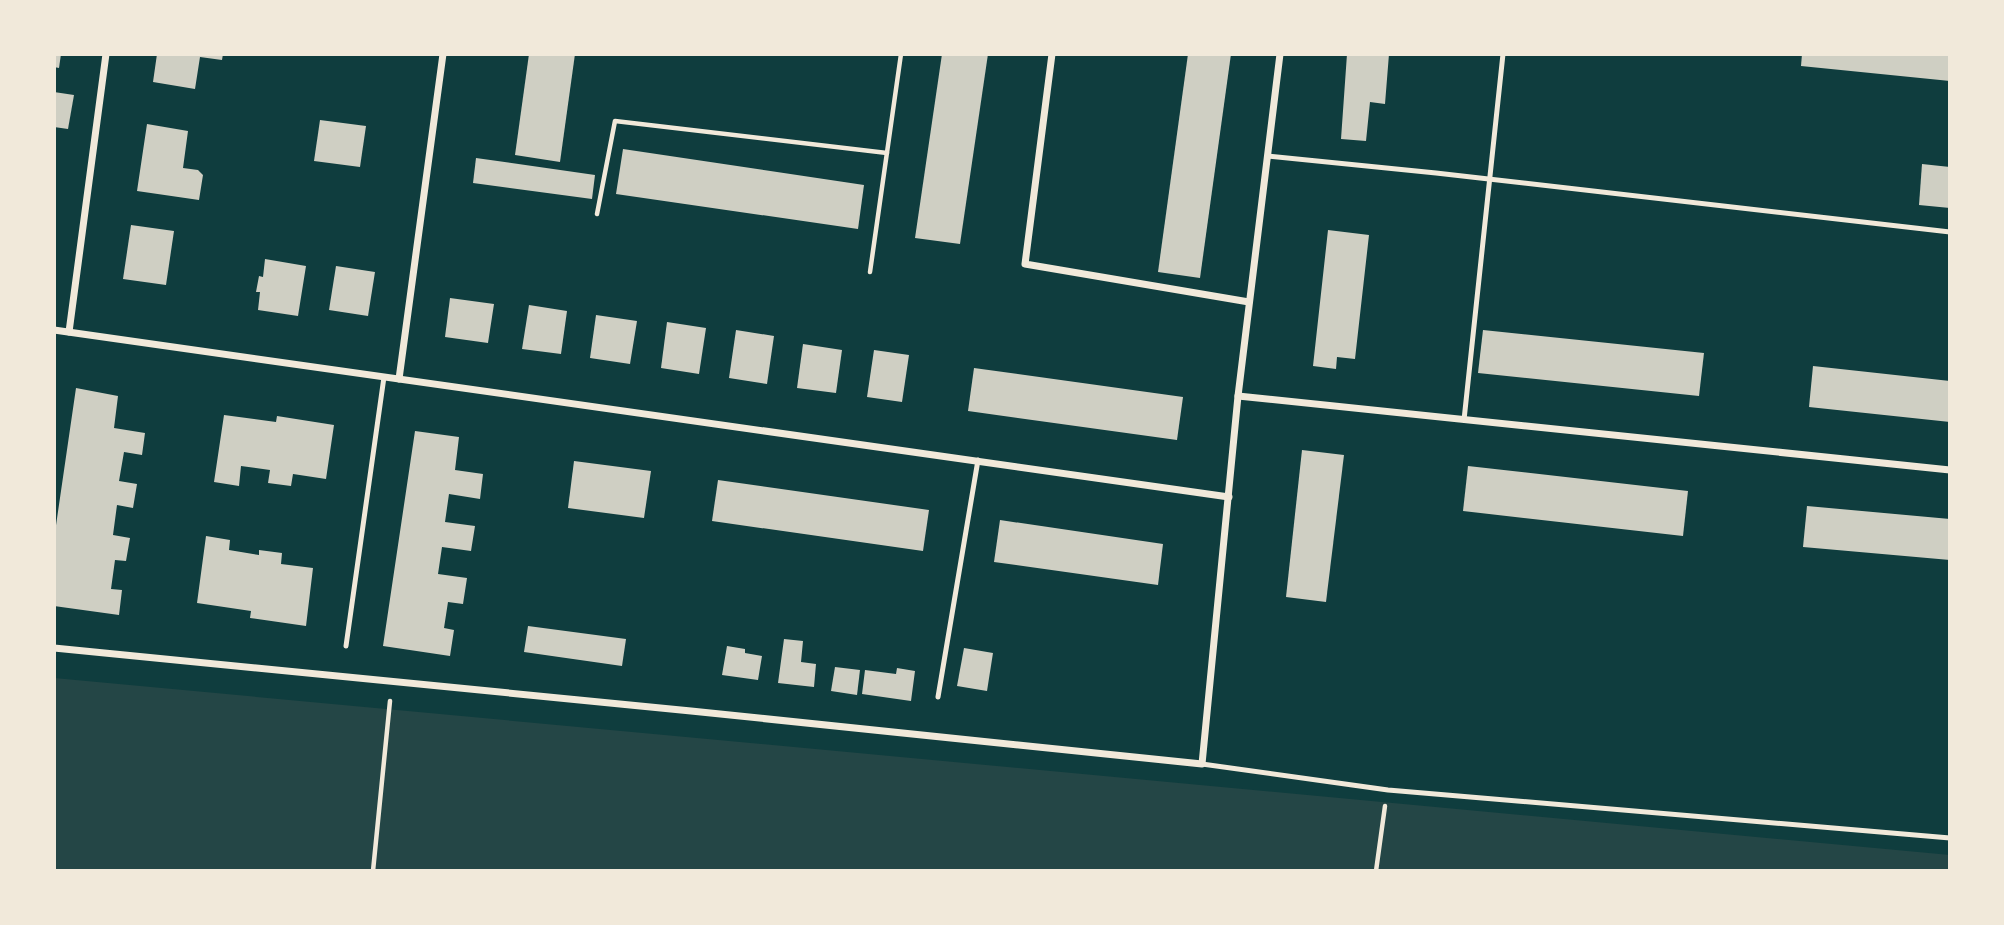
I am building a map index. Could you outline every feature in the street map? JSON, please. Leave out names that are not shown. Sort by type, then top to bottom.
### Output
[{"type":"street","points":[[69,332],[106,54]]},
{"type":"street","points":[[399,379],[443,54]]},
{"type":"street","points":[[1052,54],[1025,264],[1250,302]]},
{"type":"street","points":[[54,648],[1202,764],[1238,396],[1280,54]]},
{"type":"street","points":[[54,330],[1229,497]]},
{"type":"street","points":[[1238,396],[1950,470]]},
{"type":"lane","points":[[1464,420],[1503,54]]},
{"type":"lane","points":[[1267,156],[1950,232]]},
{"type":"lane","points":[[346,646],[384,377]]},
{"type":"lane","points":[[938,697],[978,460]]},
{"type":"lane","points":[[1202,764],[1388,790],[1950,838]]},
{"type":"path","points":[[870,272],[901,54]]},
{"type":"path","points":[[597,214],[615,121],[887,153]]},
{"type":"path","points":[[373,871],[392,682]]},
{"type":"path","points":[[1376,871],[1388,790]]},
{"type":"shaded area","points":[[54,678],[1950,855],[1950,871],[54,871]]},
{"type":"building","points":[[54,54],[61,54],[59,68],[54,67]]},
{"type":"building","points":[[157,54],[223,54],[222,60],[200,57],[195,89],[153,82]]},
{"type":"building","points":[[529,54],[575,54],[560,162],[515,155]]},
{"type":"building","points":[[942,54],[988,54],[960,244],[915,238]]},
{"type":"building","points":[[1188,54],[1231,54],[1200,278],[1158,272]]},
{"type":"building","points":[[1347,54],[1389,54],[1385,104],[1370,102],[1366,141],[1341,139]]},
{"type":"building","points":[[1802,54],[1950,54],[1950,81],[1801,66]]},
{"type":"building","points":[[54,92],[74,95],[68,129],[54,127]]},
{"type":"building","points":[[320,120],[366,126],[360,167],[314,161]]},
{"type":"building","points":[[147,124],[188,131],[183,168],[198,170],[203,175],[199,200],[137,191]]},
{"type":"building","points":[[623,149],[864,185],[858,229],[616,194]]},
{"type":"building","points":[[476,158],[595,175],[592,199],[473,183]]},
{"type":"building","points":[[1922,164],[1950,167],[1950,208],[1919,205]]},
{"type":"building","points":[[131,225],[174,231],[166,285],[123,279]]},
{"type":"building","points":[[1328,230],[1369,235],[1355,359],[1337,357],[1336,369],[1313,366]]},
{"type":"building","points":[[265,259],[306,266],[298,316],[258,310],[260,292],[256,292],[259,276],[263,277]]},
{"type":"building","points":[[336,266],[375,272],[368,316],[329,310]]},
{"type":"building","points":[[450,298],[494,304],[488,343],[445,337]]},
{"type":"building","points":[[529,305],[567,311],[561,354],[522,349]]},
{"type":"building","points":[[596,315],[637,321],[630,364],[590,358]]},
{"type":"building","points":[[667,322],[706,328],[699,374],[661,368]]},
{"type":"building","points":[[736,330],[774,336],[767,384],[729,378]]},
{"type":"building","points":[[1483,330],[1704,353],[1699,396],[1478,373]]},
{"type":"building","points":[[803,344],[842,350],[836,393],[797,388]]},
{"type":"building","points":[[874,350],[909,355],[902,402],[867,397]]},
{"type":"building","points":[[1813,366],[1950,381],[1950,422],[1809,407]]},
{"type":"building","points":[[974,368],[1183,397],[1177,440],[968,411]]},
{"type":"building","points":[[76,388],[118,396],[114,428],[145,433],[142,455],[124,452],[119,481],[137,484],[133,508],[117,505],[113,535],[130,538],[126,561],[115,560],[111,589],[122,590],[119,615],[54,606],[54,539]]},
{"type":"building","points":[[224,415],[276,422],[277,416],[334,425],[326,479],[293,474],[291,486],[268,483],[270,470],[241,466],[239,486],[214,482]]},
{"type":"building","points":[[415,431],[459,437],[455,470],[483,474],[480,499],[449,494],[445,522],[475,526],[471,551],[442,547],[438,574],[467,578],[463,604],[448,602],[444,628],[454,630],[450,656],[383,646]]},
{"type":"building","points":[[1302,450],[1344,455],[1326,602],[1286,597]]},
{"type":"building","points":[[574,461],[651,471],[644,518],[568,508]]},
{"type":"building","points":[[1468,466],[1688,491],[1683,536],[1463,511]]},
{"type":"building","points":[[718,480],[929,510],[923,551],[712,521]]},
{"type":"building","points":[[1807,506],[1950,519],[1950,560],[1803,547]]},
{"type":"building","points":[[1000,520],[1163,544],[1158,585],[994,562]]},
{"type":"building","points":[[206,536],[230,540],[229,550],[259,555],[259,550],[282,553],[281,564],[313,568],[306,626],[250,618],[251,611],[197,603]]},
{"type":"building","points":[[528,626],[626,639],[622,666],[524,652]]},
{"type":"building","points":[[784,639],[803,641],[801,662],[816,664],[814,687],[778,683]]},
{"type":"building","points":[[727,646],[762,656],[758,680],[722,675]]},
{"type":"building","points":[[964,648],[993,653],[987,691],[957,686]]},
{"type":"building","points":[[835,667],[860,670],[857,695],[831,691]]},
{"type":"building","points":[[897,668],[915,671],[911,701],[862,694],[865,670],[896,674]]}]
